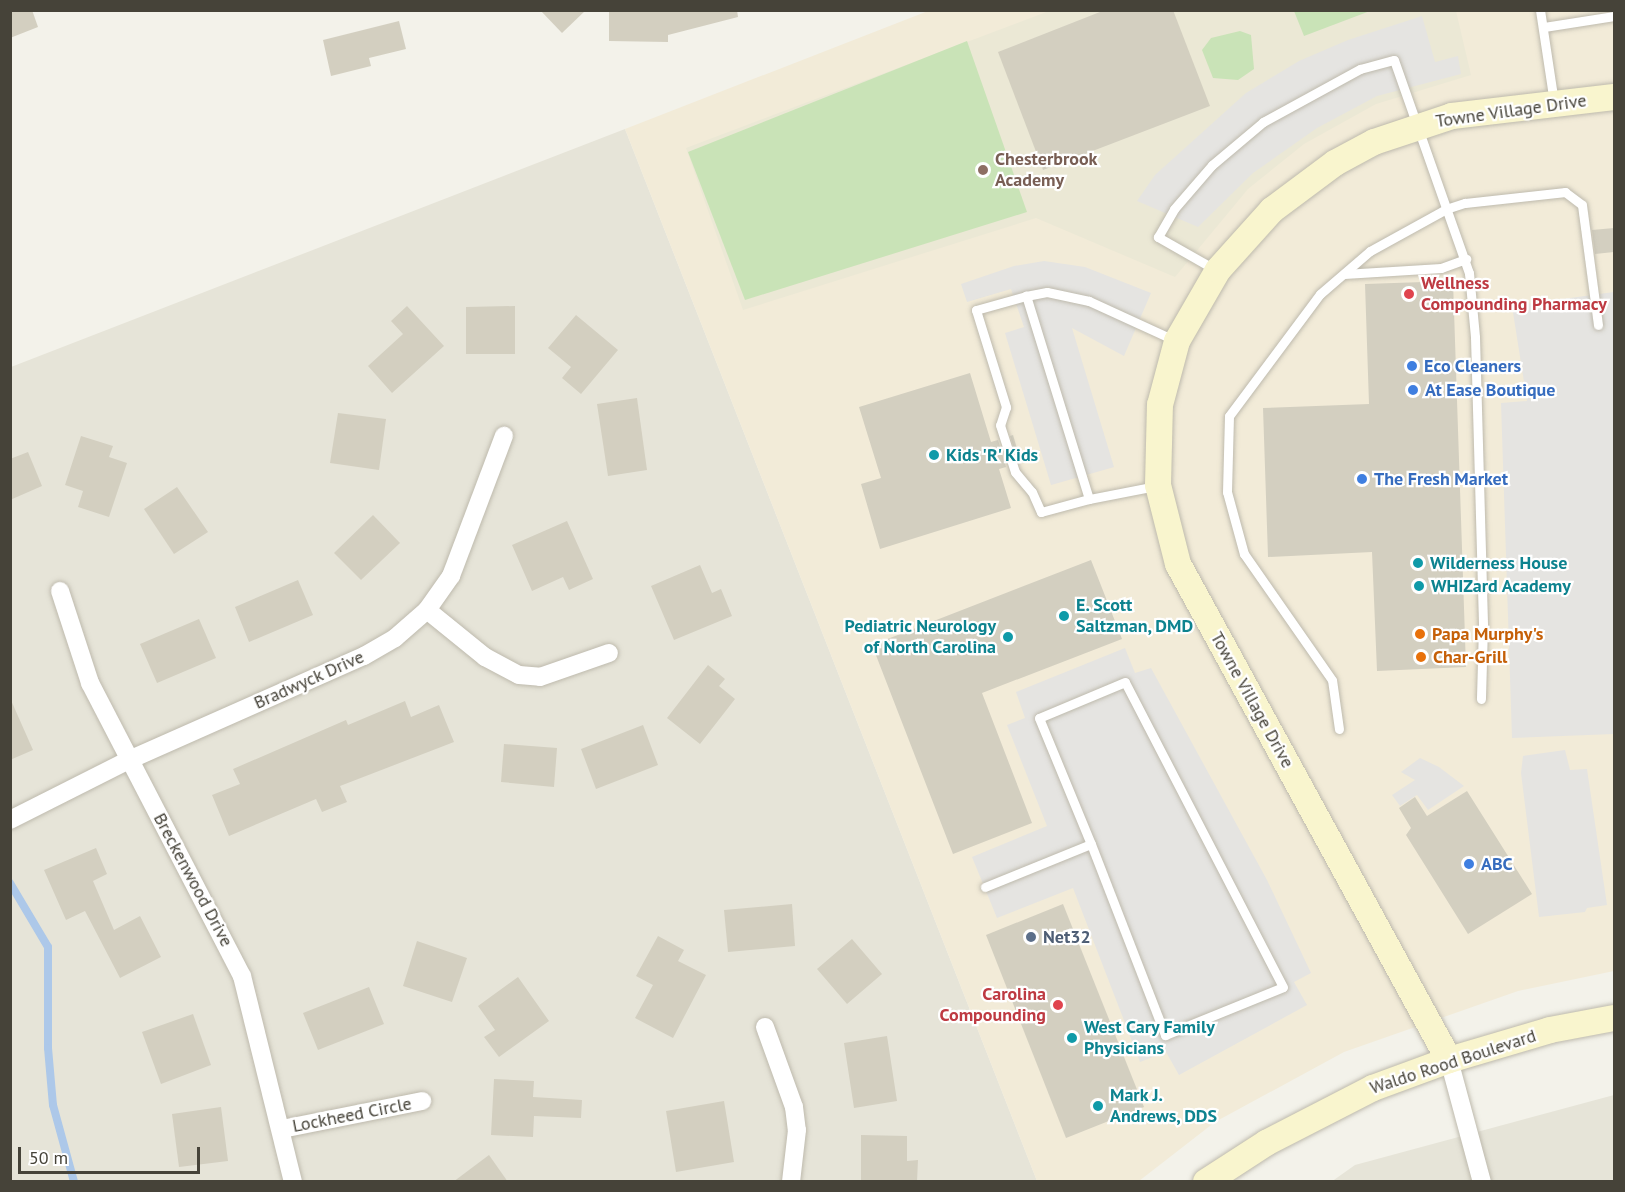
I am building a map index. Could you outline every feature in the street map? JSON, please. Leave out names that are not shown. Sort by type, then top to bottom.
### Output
[{"type":"street","name":"Towne Village Drive","points":[[1449,1059],[1178,564],[1158,485],[1160,405],[1177,342],[1218,270],[1244,237],[1299,187],[1374,142],[1417,125],[1452,116],[1614,97]]},
{"type":"street","name":"Bradwyck Drive","points":[[10,820],[129,760],[364,656],[395,639],[427,610],[461,554],[484,482],[504,436]]},
{"type":"street","name":"Breckenwood Drive","points":[[60,591],[90,682],[242,976],[282,1129],[293,1182]]},
{"type":"street","points":[[427,610],[485,657],[519,675],[540,677],[609,653]]},
{"type":"street","name":"Waldo Rood Boulevard","points":[[1206,1182],[1317,1115],[1373,1088],[1449,1059],[1550,1030],[1614,1018]]},
{"type":"street","points":[[765,1027],[794,1107],[797,1130],[791,1182]]},
{"type":"street","points":[[1449,1059],[1462,1096],[1482,1182]]},
{"type":"street","name":"Lockheed Circle","points":[[282,1129],[422,1101]]},
{"type":"lane","points":[[1540,10],[1554,103]]},
{"type":"lane","points":[[1544,27],[1614,16]]},
{"type":"lane","points":[[1218,270],[1158,237],[1174,209],[1212,165],[1263,123],[1360,69],[1395,60],[1417,125],[1437,172],[1446,209],[1466,260],[1475,337],[1483,626],[1481,699]]},
{"type":"lane","points":[[1339,729],[1332,680],[1244,554],[1227,492],[1229,416],[1320,294],[1370,251],[1446,209],[1565,192],[1582,205],[1598,325]]},
{"type":"lane","points":[[1344,274],[1441,268],[1466,260]]},
{"type":"lane","points":[[1158,485],[1089,499],[1041,512],[1032,492],[1015,472],[1000,425],[1006,407],[976,310],[1047,292],[1089,301],[1177,342]]},
{"type":"lane","points":[[1026,296],[1089,499]]},
{"type":"lane","points":[[1125,682],[1283,987],[1165,1035],[1091,844],[1039,718],[1125,682]]},
{"type":"lane","points":[[985,886],[1091,844]]},
{"type":"shaded area","points":[[928,11],[1614,11],[1614,971],[1518,991],[1344,1052],[1215,1122],[1139,1181],[1037,1181],[625,129]]},
{"type":"shaded area","name":"Chesterbrook Academy","points":[[1049,11],[1456,11],[1471,75],[1376,104],[1304,144],[1248,189],[1175,277],[1036,218],[743,310],[686,148]]},
{"type":"shaded area","points":[[1422,16],[1435,62],[1458,56],[1461,74],[1377,96],[1317,128],[1253,173],[1198,227],[1137,201],[1155,175],[1246,93],[1299,61],[1348,40]]},
{"type":"shaded area","points":[[625,129],[1037,1181],[11,1182],[11,367]]},
{"type":"shaded area","points":[[1044,261],[1085,267],[1151,293],[1124,356],[1072,328],[1114,467],[1051,485],[1005,333],[1024,327],[1011,289],[967,302],[961,284],[1014,266]]},
{"type":"shaded area","points":[[1614,292],[1614,734],[1512,738],[1501,403],[1527,401],[1512,306]]},
{"type":"shaded area","points":[[1125,648],[1135,673],[1151,668],[1267,880],[1311,973],[1294,982],[1307,1005],[1179,1075],[1166,1052],[1140,1062],[1073,888],[997,918],[972,857],[1047,826],[1007,725],[1025,718],[1016,692]]},
{"type":"shaded area","points":[[1565,750],[1570,770],[1587,769],[1607,905],[1587,908],[1585,912],[1539,917],[1521,773],[1523,756]]},
{"type":"shaded area","points":[[1420,758],[1439,767],[1464,786],[1428,810],[1417,795],[1400,806],[1392,795],[1415,780],[1401,772]]},
{"type":"shaded area","points":[[1614,1095],[1614,1181],[1331,1182],[1355,1165]]},
{"type":"green space","points":[[1294,11],[1370,11],[1304,36]]},
{"type":"green space","points":[[1240,31],[1251,35],[1254,69],[1238,80],[1213,78],[1202,50],[1211,38]]},
{"type":"green space","points":[[967,41],[1027,212],[745,300],[688,152]]},
{"type":"building","points":[[10,10],[32,10],[38,27],[10,38]]},
{"type":"building","points":[[540,10],[586,10],[562,33]]},
{"type":"building","points":[[609,10],[737,10],[738,17],[668,35],[668,42],[609,41]]},
{"type":"building","points":[[1105,10],[1173,10],[1210,106],[1043,170],[998,52]]},
{"type":"building","points":[[399,21],[406,49],[369,58],[371,66],[331,76],[323,40]]},
{"type":"building","points":[[1614,228],[1614,252],[1595,254],[1592,230]]},
{"type":"building","points":[[1453,281],[1466,667],[1377,671],[1372,552],[1268,557],[1263,408],[1369,404],[1365,284]]},
{"type":"building","points":[[407,306],[444,346],[392,393],[368,366],[403,334],[391,321]]},
{"type":"building","points":[[515,306],[515,354],[466,354],[466,307]]},
{"type":"building","points":[[576,315],[618,350],[581,394],[562,378],[571,367],[548,348]]},
{"type":"building","name":"Kids 'R' Kids","points":[[970,373],[991,442],[998,440],[1006,467],[999,469],[1011,508],[880,549],[861,484],[881,478],[859,407]]},
{"type":"building","points":[[637,398],[647,470],[608,476],[597,404]]},
{"type":"building","points":[[338,413],[386,419],[379,470],[330,463]]},
{"type":"building","points":[[1013,435],[1021,462],[1019,463],[1010,436]]},
{"type":"building","points":[[81,436],[113,446],[109,457],[127,463],[109,517],[78,507],[83,491],[65,485]]},
{"type":"building","points":[[28,452],[42,486],[10,500],[10,459]]},
{"type":"building","points":[[177,487],[208,532],[174,554],[144,509]]},
{"type":"building","points":[[373,515],[400,543],[361,580],[334,553]]},
{"type":"building","points":[[567,521],[593,579],[569,590],[563,577],[532,591],[512,545]]},
{"type":"building","points":[[1091,560],[1122,639],[982,693],[1032,823],[953,854],[872,645]]},
{"type":"building","points":[[700,565],[712,593],[721,589],[732,616],[674,640],[651,586]]},
{"type":"building","points":[[298,580],[313,615],[249,642],[235,607]]},
{"type":"building","points":[[199,619],[216,658],[157,683],[140,644]]},
{"type":"building","points":[[708,665],[725,679],[719,686],[735,699],[700,744],[667,718]]},
{"type":"building","points":[[10,698],[33,750],[10,760]]},
{"type":"building","points":[[405,701],[411,717],[439,705],[454,742],[340,786],[347,802],[322,812],[316,799],[229,836],[212,795],[240,784],[233,769],[346,720],[348,725]]},
{"type":"building","points":[[643,725],[658,765],[596,789],[581,749]]},
{"type":"building","points":[[504,744],[557,748],[554,787],[501,782]]},
{"type":"building","name":"ABC","points":[[1467,791],[1532,894],[1468,934],[1406,835],[1411,828],[1399,808],[1415,797],[1427,816]]},
{"type":"building","points":[[96,848],[107,874],[93,881],[114,930],[140,916],[161,957],[120,978],[85,911],[66,920],[44,870]]},
{"type":"building","points":[[792,904],[795,946],[728,952],[724,910]]},
{"type":"building","points":[[1063,904],[1144,1107],[1066,1138],[986,935]]},
{"type":"building","points":[[658,936],[684,950],[678,961],[706,975],[673,1038],[635,1018],[653,985],[636,976]]},
{"type":"building","points":[[852,939],[882,974],[847,1004],[817,969]]},
{"type":"building","points":[[417,941],[467,958],[452,1002],[403,986]]},
{"type":"building","points":[[518,977],[549,1021],[499,1057],[484,1037],[495,1030],[478,1006]]},
{"type":"building","points":[[369,987],[384,1024],[318,1050],[303,1013]]},
{"type":"building","points":[[193,1014],[211,1065],[161,1084],[142,1032]]},
{"type":"building","points":[[887,1036],[897,1101],[854,1108],[844,1043]]},
{"type":"building","points":[[494,1079],[534,1081],[533,1097],[582,1100],[581,1118],[534,1116],[533,1137],[491,1135]]},
{"type":"building","points":[[724,1101],[734,1162],[676,1172],[666,1111]]},
{"type":"building","points":[[221,1107],[228,1161],[179,1167],[172,1114]]},
{"type":"building","points":[[861,1135],[907,1136],[907,1161],[918,1160],[917,1182],[861,1182]]},
{"type":"building","points":[[489,1155],[508,1182],[453,1182]]},
{"type":"waterway","points":[[10,883],[48,947],[48,1048],[53,1105],[74,1182]]},
{"type":"place","name":"Chesterbrook Academy","points":[[983,170]]},
{"type":"place","name":"Wellness Compounding Pharmacy","points":[[1409,294]]},
{"type":"place","name":"Eco Cleaners","points":[[1412,366]]},
{"type":"place","name":"At Ease Boutique","points":[[1413,390]]},
{"type":"place","name":"Kids 'R' Kids","points":[[934,455]]},
{"type":"place","name":"The Fresh Market","points":[[1362,479]]},
{"type":"place","name":"Wilderness House","points":[[1418,563]]},
{"type":"place","name":"WHIZard Academy","points":[[1419,586]]},
{"type":"place","name":"E. Scott Saltzman, DMD","points":[[1064,616]]},
{"type":"place","name":"Papa Murphy's","points":[[1420,634]]},
{"type":"place","name":"Pediatric Neurology of North Carolina","points":[[1008,637]]},
{"type":"place","name":"Char-Grill","points":[[1421,657]]},
{"type":"place","name":"ABC","points":[[1469,864]]},
{"type":"place","name":"Net32","points":[[1031,937]]},
{"type":"place","name":"Carolina Compounding","points":[[1058,1005]]},
{"type":"place","name":"West Cary Family Physicians","points":[[1072,1038]]},
{"type":"place","name":"Mark J. Andrews, DDS","points":[[1098,1106]]}]
